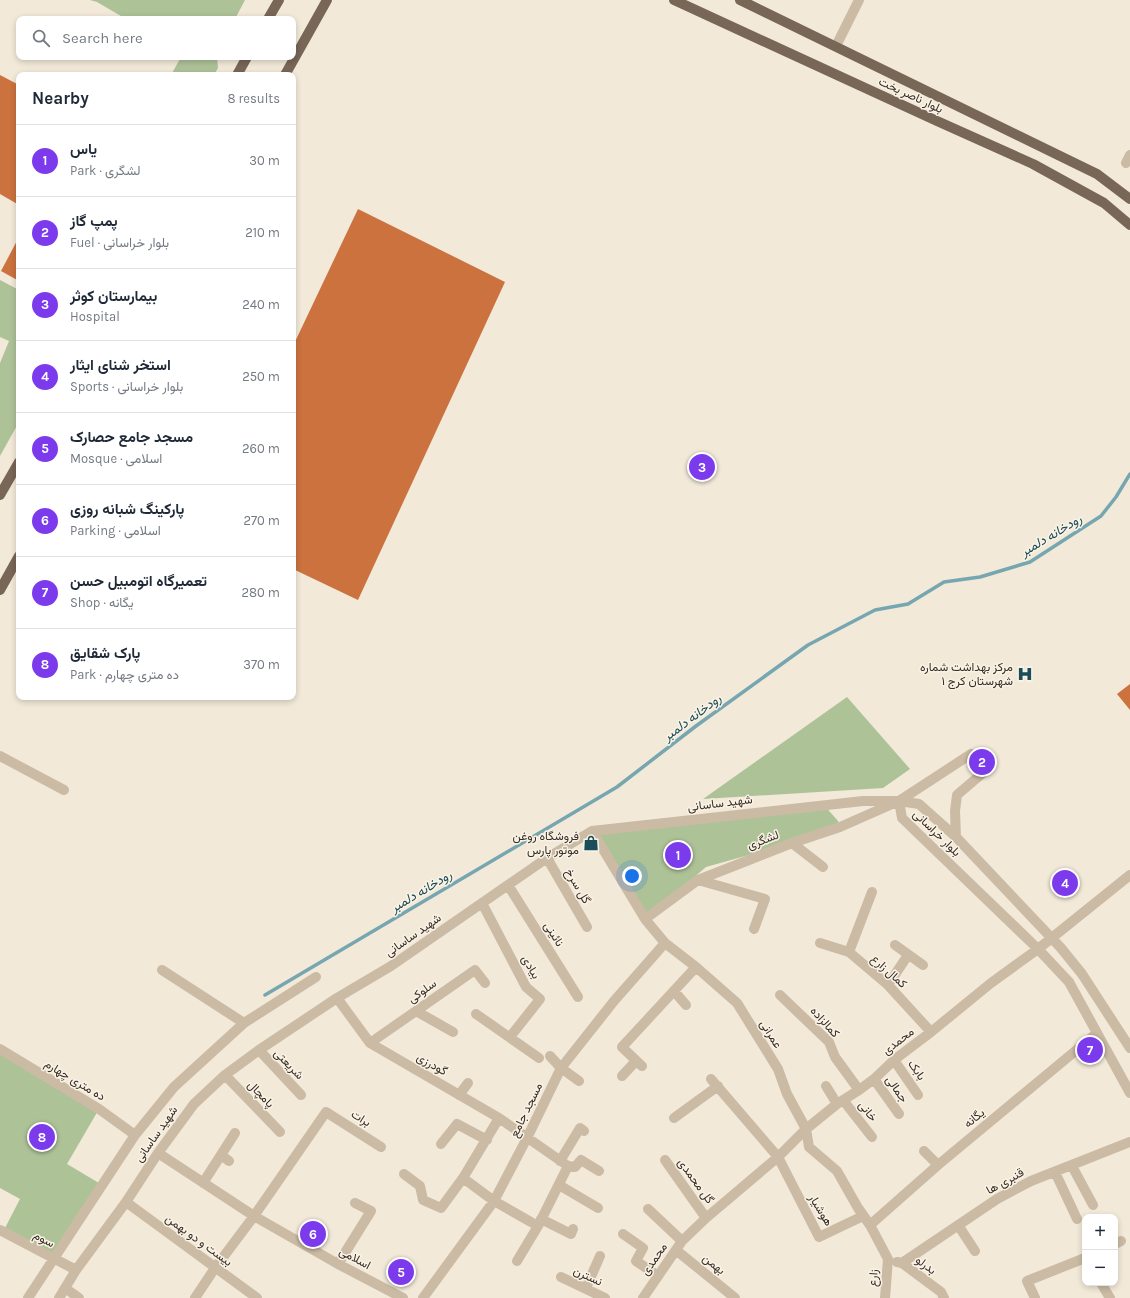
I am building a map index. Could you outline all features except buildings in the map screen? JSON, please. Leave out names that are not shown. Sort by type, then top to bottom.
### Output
[{"type":"main road","points":[[270,16],[279,0]]},
{"type":"main road","points":[[296,55],[327,0]]},
{"type":"main road","name":"بلوار ناصر بخت","points":[[674,0],[937,122],[1033,164],[1104,203],[1130,225]]},
{"type":"main road","name":"بلوار ناصر بخت","points":[[740,0],[1097,174],[1130,199]]},
{"type":"main road","points":[[239,72],[245,60]]},
{"type":"main road","points":[[287,72],[293,60]]},
{"type":"main road","points":[[0,495],[16,467]]},
{"type":"main road","points":[[0,590],[16,561]]},
{"type":"street","points":[[838,42],[859,0]]},
{"type":"street","name":"لشگری","points":[[645,919],[698,880],[792,843],[840,827],[898,801],[971,754],[985,772],[957,795],[955,811],[956,837]]},
{"type":"street","points":[[0,756],[64,790]]},
{"type":"street","name":"شهید ساسانی","points":[[59,1298],[76,1270],[126,1202],[158,1153],[194,1104],[225,1075],[259,1050],[337,998],[391,966],[547,858],[592,831],[823,804],[862,801],[898,801]]},
{"type":"street","name":"بلوار خراسانی","points":[[1130,1048],[1082,974],[1052,937],[956,837],[919,804],[898,801],[902,818],[1038,949],[1069,982],[1130,1093]]},
{"type":"street","name":"عمرانی","points":[[592,831],[645,919],[665,943],[696,967],[737,1003],[778,1069],[787,1094],[806,1129]]},
{"type":"street","points":[[792,843],[823,867]]},
{"type":"street","name":"گل سرخ","points":[[547,858],[587,927]]},
{"type":"street","name":"محمدی","points":[[643,1298],[679,1245],[706,1218],[778,1157],[806,1129],[840,1102],[874,1079],[894,1060],[991,983],[1038,949],[1130,875]]},
{"type":"street","points":[[698,880],[764,898],[754,929]]},
{"type":"street","name":"نائینی","points":[[508,885],[578,997]]},
{"type":"street","points":[[849,952],[872,892]]},
{"type":"street","name":"بیادی","points":[[482,903],[526,987],[540,999],[510,1037]]},
{"type":"street","name":"کمال زارع","points":[[820,942],[849,952],[888,985],[931,1032]]},
{"type":"street","name":"مسجد جامع","points":[[423,1298],[494,1201],[527,1138],[560,1068],[614,1001],[665,943]]},
{"type":"street","points":[[895,946],[923,965]]},
{"type":"street","points":[[888,985],[908,955]]},
{"type":"street","points":[[622,1076],[639,1064],[622,1047],[696,967]]},
{"type":"street","points":[[162,970],[244,1023]]},
{"type":"street","name":"سلوکی","points":[[370,1043],[475,970],[484,983]]},
{"type":"street","name":"شهید ساسانی","points":[[28,1298],[135,1135],[174,1087],[244,1023],[316,977]]},
{"type":"street","points":[[674,991],[686,1005]]},
{"type":"street","name":"کمالزاده","points":[[780,995],[829,1042],[835,1057],[859,1090]]},
{"type":"street","name":"گودرزی","points":[[337,998],[370,1043],[499,1118],[564,1164]]},
{"type":"street","points":[[416,1011],[454,1032]]},
{"type":"street","points":[[476,1014],[539,1058]]},
{"type":"street","name":"یگانه","points":[[870,1225],[938,1165],[1097,1033]]},
{"type":"street","name":"ده متری چهارم","points":[[0,1049],[99,1109],[135,1135]]},
{"type":"street","name":"شریعتی","points":[[259,1050],[301,1095]]},
{"type":"street","points":[[550,1056],[560,1068],[579,1080]]},
{"type":"street","name":"بابک","points":[[894,1060],[918,1095]]},
{"type":"street","name":"پامچال","points":[[225,1075],[280,1132]]},
{"type":"street","name":"جمالی","points":[[874,1079],[899,1114]]},
{"type":"street","points":[[674,1118],[714,1082],[778,1157]]},
{"type":"street","points":[[459,1095],[468,1083]]},
{"type":"street","name":"خانی","points":[[826,1086],[872,1137]]},
{"type":"street","name":"برات","points":[[254,1216],[326,1112],[381,1147]]},
{"type":"street","points":[[404,1174],[420,1186],[423,1200],[441,1208],[463,1178],[499,1118]]},
{"type":"street","points":[[441,1144],[457,1124],[487,1140]]},
{"type":"street","points":[[517,1261],[559,1185],[564,1164],[580,1128],[584,1131]]},
{"type":"street","points":[[806,1129],[809,1147],[837,1171],[863,1216],[870,1225],[888,1259]]},
{"type":"street","points":[[203,1183],[221,1154],[236,1137]]},
{"type":"street","name":"قنبری ها","points":[[902,1263],[958,1225],[1031,1181],[1130,1142]]},
{"type":"street","points":[[924,1151],[938,1165]]},
{"type":"street","name":"اسلامی","points":[[158,1153],[254,1216],[338,1264],[403,1298]]},
{"type":"street","points":[[221,1154],[230,1161]]},
{"type":"street","name":"هوشیار","points":[[778,1157],[819,1237],[863,1216]]},
{"type":"street","points":[[564,1164],[575,1167],[581,1160],[599,1172]]},
{"type":"street","name":"گل محمدی","points":[[665,1160],[706,1218]]},
{"type":"street","points":[[1072,1166],[1094,1205]]},
{"type":"street","points":[[1055,1172],[1077,1219]]},
{"type":"street","points":[[463,1178],[494,1201],[539,1223],[571,1234],[573,1229]]},
{"type":"street","points":[[559,1185],[598,1208]]},
{"type":"street","name":"بیست و دو بهمن","points":[[126,1202],[257,1298]]},
{"type":"street","points":[[338,1264],[371,1211],[355,1203]]},
{"type":"street","points":[[648,1209],[679,1245]]},
{"type":"street","points":[[195,1298],[215,1268],[254,1216]]},
{"type":"street","points":[[958,1225],[974,1251]]},
{"type":"street","name":"سوم","points":[[0,1230],[76,1270]]},
{"type":"street","points":[[623,1234],[643,1248],[636,1261],[658,1276]]},
{"type":"street","name":"بهمن","points":[[679,1245],[735,1298]]},
{"type":"street","points":[[586,1288],[600,1256]]},
{"type":"street","name":"بدرلو","points":[[888,1259],[902,1263],[941,1292],[944,1298]]},
{"type":"street","name":"زارع","points":[[885,1298],[888,1259]]},
{"type":"street","points":[[1036,1298],[1027,1281],[1082,1259]]},
{"type":"street","name":"نسترن","points":[[560,1278],[586,1288],[605,1298]]},
{"type":"street","points":[[1103,1286],[1110,1298]]},
{"type":"street","points":[[65,1288],[79,1298]]},
{"type":"green space","points":[[90,0],[245,0],[237,16],[121,16],[97,2]]},
{"type":"green space","points":[[179,60],[217,60],[218,68],[216,72],[173,72]]},
{"type":"green space","points":[[0,280],[16,288],[16,427],[0,456],[0,363],[9,341],[0,337]]},
{"type":"green space","points":[[847,697],[910,769],[883,788],[703,799]]},
{"type":"green space","points":[[823,804],[838,821],[840,827],[792,843],[706,867],[645,919],[592,831]]},
{"type":"green space","points":[[0,1053],[99,1109],[67,1164],[104,1186],[56,1257],[5,1228],[20,1199],[0,1188]]},
{"type":"waterway","name":"رودخانه دلمبر","points":[[265,995],[617,787],[696,726],[808,645],[875,610],[908,604],[944,582],[980,577],[1030,562],[1101,516],[1116,497],[1130,474]]},
{"type":"place","name":"بیمارستان کوثر","points":[[702,467]]},
{"type":"place","name":"مرکز بهداشت شماره ۱ شهرستان کرج","points":[[1025,674]]},
{"type":"place","name":"پمپ گاز","points":[[982,762]]},
{"type":"place","name":"فروشگاه روغن موتور پارس","points":[[591,843]]},
{"type":"place","name":"یاس","points":[[678,855]]},
{"type":"place","name":"استخر شنای ایثار","points":[[1065,883]]},
{"type":"place","name":"تعمیرگاه اتومبیل حسن","points":[[1090,1050]]},
{"type":"place","name":"پارک شقایق","points":[[42,1137]]},
{"type":"place","name":"پارکینگ شبانه روزی","points":[[313,1234]]},
{"type":"place","name":"مسجد جامع حصارک","points":[[401,1272]]}]
